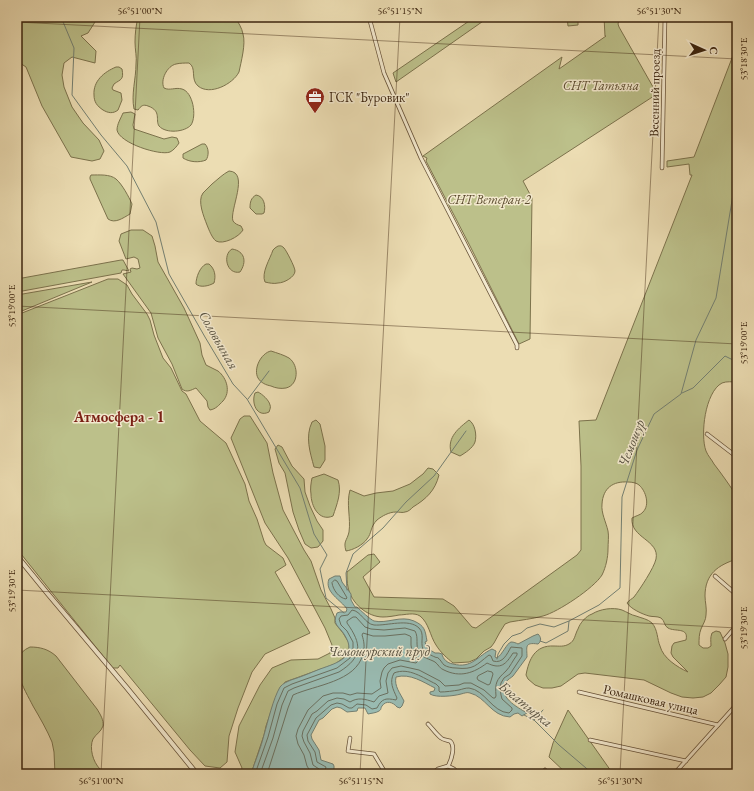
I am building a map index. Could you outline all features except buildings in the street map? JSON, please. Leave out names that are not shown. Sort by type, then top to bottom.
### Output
[{"type":"street","points":[[369,17],[384,73],[421,158],[517,348]]},
{"type":"street","name":"Весенний проезд","points":[[662,168],[665,17]]},
{"type":"street","points":[[707,434],[737,457]]},
{"type":"street","points":[[17,556],[197,774]]},
{"type":"street","points":[[715,576],[737,595]]},
{"type":"street","points":[[726,639],[737,625]]},
{"type":"street","name":"Ромашковая улица","points":[[579,692],[718,725]]},
{"type":"street","points":[[674,774],[737,704]]},
{"type":"street","points":[[428,724],[440,738],[451,743],[453,753],[448,766],[438,769],[432,774]]},
{"type":"street","points":[[350,738],[348,751],[374,754],[386,774]]},
{"type":"street","points":[[590,740],[686,761]]},
{"type":"street","points":[[448,766],[459,774]]},
{"type":"street","points":[[545,770],[549,774]]},
{"type":"green space","points":[[17,17],[91,17],[95,22],[88,33],[81,36],[96,51],[95,63],[72,57],[64,63],[62,75],[64,87],[72,107],[83,123],[99,140],[104,151],[100,159],[92,161],[71,157],[42,106],[26,67],[17,61]]},
{"type":"green space","points":[[138,17],[235,17],[242,30],[244,43],[239,72],[232,81],[227,84],[215,89],[203,89],[198,86],[194,80],[193,68],[189,63],[179,63],[173,65],[167,70],[163,81],[164,88],[177,88],[186,91],[193,105],[194,116],[191,125],[180,131],[162,129],[158,124],[157,113],[148,106],[142,106],[138,110],[134,109],[133,98],[136,61],[135,39]]},
{"type":"green space","points":[[475,17],[489,17],[396,82],[393,73]]},
{"type":"green space","points":[[567,17],[578,17],[578,25],[568,26]]},
{"type":"green space","points":[[604,17],[621,17],[618,24],[619,27],[657,94],[523,181],[532,198],[530,339],[519,344],[426,161],[427,158],[423,156],[562,57],[559,69],[606,36]]},
{"type":"green space","points":[[737,45],[737,382],[722,383],[711,395],[705,414],[704,444],[708,455],[734,492],[737,494],[737,559],[724,564],[710,576],[707,582],[705,596],[706,617],[699,635],[699,645],[703,648],[708,648],[711,646],[712,633],[716,631],[720,632],[728,654],[726,677],[711,693],[703,697],[693,698],[682,697],[671,693],[644,680],[585,673],[578,674],[561,686],[543,688],[535,685],[526,675],[534,654],[547,646],[563,646],[571,643],[580,624],[585,618],[607,609],[622,610],[652,623],[664,654],[679,668],[688,672],[671,653],[674,643],[686,640],[685,633],[668,628],[661,618],[640,613],[627,603],[634,597],[643,584],[653,568],[656,559],[654,547],[635,530],[633,525],[632,518],[642,513],[647,502],[644,491],[639,485],[630,482],[613,484],[604,494],[602,511],[608,533],[608,552],[605,569],[598,580],[575,599],[550,614],[505,624],[491,647],[484,651],[476,659],[469,662],[453,663],[438,648],[425,622],[420,616],[412,614],[387,617],[371,615],[356,604],[347,584],[347,572],[368,555],[374,554],[380,562],[363,577],[374,597],[443,599],[454,606],[472,627],[476,628],[577,555],[581,550],[581,466],[579,421],[596,420],[692,175],[690,175],[689,164],[667,167],[667,161],[694,157]]},
{"type":"green space","points":[[116,67],[122,69],[123,75],[112,88],[113,90],[121,93],[122,100],[118,110],[112,113],[103,110],[96,104],[94,90],[97,81],[104,74]]},
{"type":"green space","points":[[131,112],[135,114],[133,125],[134,129],[164,139],[172,137],[177,138],[179,143],[170,152],[165,153],[149,150],[132,144],[119,135],[117,130],[123,113]]},
{"type":"green space","points":[[202,144],[205,144],[208,150],[206,160],[194,162],[183,158],[183,154]]},
{"type":"green space","points":[[229,171],[235,173],[238,178],[233,221],[241,226],[243,230],[231,240],[219,242],[215,240],[210,231],[203,213],[201,196],[212,184]]},
{"type":"green space","points":[[91,175],[114,177],[118,181],[132,204],[130,214],[116,221],[108,219],[90,179]]},
{"type":"green space","points":[[256,195],[261,197],[264,202],[265,210],[262,214],[256,214],[250,208],[251,200]]},
{"type":"green space","points":[[131,230],[143,230],[152,236],[158,262],[184,308],[200,343],[202,355],[206,365],[218,371],[226,381],[227,394],[223,401],[214,409],[210,410],[207,401],[196,388],[187,391],[182,389],[172,364],[158,338],[151,313],[123,274],[131,272],[130,269],[132,268],[140,268],[138,259],[134,257],[126,259],[119,241],[121,234]]},
{"type":"green space","points":[[278,246],[282,246],[287,252],[294,266],[295,273],[283,282],[265,282],[264,274],[266,266],[273,250]]},
{"type":"green space","points":[[232,249],[240,252],[244,258],[244,264],[240,272],[232,271],[227,264],[227,256]]},
{"type":"green space","points":[[123,260],[129,271],[122,270],[121,273],[17,292],[17,279]]},
{"type":"green space","points":[[206,264],[209,264],[214,270],[214,283],[207,286],[200,286],[196,284],[197,278],[200,270]]},
{"type":"green space","points":[[108,279],[118,279],[127,285],[147,314],[163,358],[171,368],[182,391],[186,394],[200,421],[226,443],[245,484],[249,501],[264,541],[266,545],[283,558],[286,565],[275,572],[310,633],[265,654],[252,672],[229,736],[227,762],[220,768],[205,766],[120,665],[118,668],[113,668],[111,666],[17,549],[17,315]]},
{"type":"green space","points":[[92,282],[17,313],[17,295]]},
{"type":"green space","points":[[271,351],[289,358],[295,365],[295,379],[290,386],[286,388],[276,388],[264,384],[258,378],[257,366],[261,358],[267,352]]},
{"type":"green space","points":[[258,392],[265,397],[269,403],[269,412],[261,413],[256,408],[254,397],[255,393]]},
{"type":"green space","points":[[244,416],[250,416],[267,443],[283,510],[311,561],[321,590],[335,618],[335,623],[349,643],[346,656],[335,664],[285,682],[274,703],[251,774],[240,774],[242,768],[235,752],[239,726],[260,685],[272,668],[291,660],[318,659],[330,653],[332,645],[325,628],[288,558],[265,523],[231,438],[240,419]]},
{"type":"green space","points":[[316,420],[320,424],[325,446],[325,460],[320,468],[314,467],[309,444],[310,428],[312,422]]},
{"type":"green space","points":[[469,420],[473,424],[475,430],[475,442],[471,448],[460,456],[451,452],[450,447],[452,437],[461,426]]},
{"type":"green space","points":[[278,445],[282,447],[292,466],[304,479],[305,492],[310,506],[323,530],[323,541],[318,547],[311,548],[305,544],[299,530],[293,512],[285,473],[279,463],[275,449]]},
{"type":"green space","points":[[428,468],[433,469],[439,475],[435,486],[426,498],[407,512],[396,512],[386,514],[381,517],[377,520],[369,537],[363,543],[352,550],[346,551],[345,543],[349,532],[348,500],[350,490],[364,496],[393,491],[410,484]]},
{"type":"green space","points":[[324,474],[338,480],[339,484],[335,512],[333,516],[328,517],[324,517],[317,512],[311,499],[312,478]]},
{"type":"green space","points":[[30,647],[44,649],[56,656],[97,709],[102,719],[103,726],[93,739],[91,746],[92,755],[95,763],[102,771],[112,774],[55,774],[52,742],[26,692],[17,666],[18,659],[22,652]]},
{"type":"green space","points":[[568,710],[611,771],[623,774],[567,774],[549,757],[553,743]]},
{"type":"water","name":"Чемошурский пруд","points":[[335,576],[340,576],[342,582],[351,594],[351,600],[355,607],[357,607],[370,619],[379,622],[409,619],[418,623],[425,631],[427,641],[425,642],[427,648],[435,653],[442,654],[443,658],[449,663],[465,665],[492,649],[496,651],[495,657],[497,658],[509,643],[513,642],[518,644],[538,634],[541,640],[540,642],[538,644],[530,644],[527,646],[527,657],[513,676],[506,682],[504,687],[504,692],[509,701],[527,713],[522,716],[518,713],[510,717],[503,716],[493,710],[476,695],[467,693],[436,696],[430,694],[430,692],[434,691],[435,688],[421,681],[406,676],[396,677],[399,692],[404,701],[400,708],[387,702],[379,711],[368,714],[365,708],[358,708],[357,711],[347,712],[337,707],[332,709],[319,720],[311,735],[312,739],[319,750],[321,760],[333,764],[334,769],[324,774],[251,774],[277,692],[280,687],[291,680],[333,664],[344,658],[347,654],[349,648],[348,642],[335,620],[337,613],[346,612],[347,609],[334,596],[328,584],[329,579]]},
{"type":"waterway","name":"Соловьиная","points":[[61,17],[74,48],[72,95],[101,135],[127,166],[156,222],[169,274],[233,384],[247,399],[300,488],[314,534],[327,555],[320,569],[326,598],[344,613]]},
{"type":"waterway","name":"Чемошур","points":[[540,641],[546,643],[568,631],[569,621],[599,605],[620,588],[622,497],[637,450],[654,414],[681,394],[696,340],[716,298],[737,170]]},
{"type":"waterway","points":[[682,393],[693,388],[725,356],[737,362]]},
{"type":"waterway","points":[[248,399],[269,371]]},
{"type":"waterway","points":[[347,590],[346,573],[353,554],[383,528],[406,502],[434,476],[466,431]]},
{"type":"waterway","points":[[497,659],[498,654],[504,644],[512,636],[521,633],[527,628],[540,624],[554,627],[569,621]]},
{"type":"waterway","points":[[534,720],[543,710]]},
{"type":"waterway","name":"Богатырка","points":[[524,715],[534,720],[559,745],[593,774]]},
{"type":"place","name":"ГСК \"Буровик\"","points":[[315,114]]},
{"type":"district","name":"Атмосфера - 1","points":[[119,417]]},
{"type":"park label","name":"СНТ Татьяна","points":[[601,85]]},
{"type":"park label","name":"СНТ Ветеран-2","points":[[489,199]]}]
